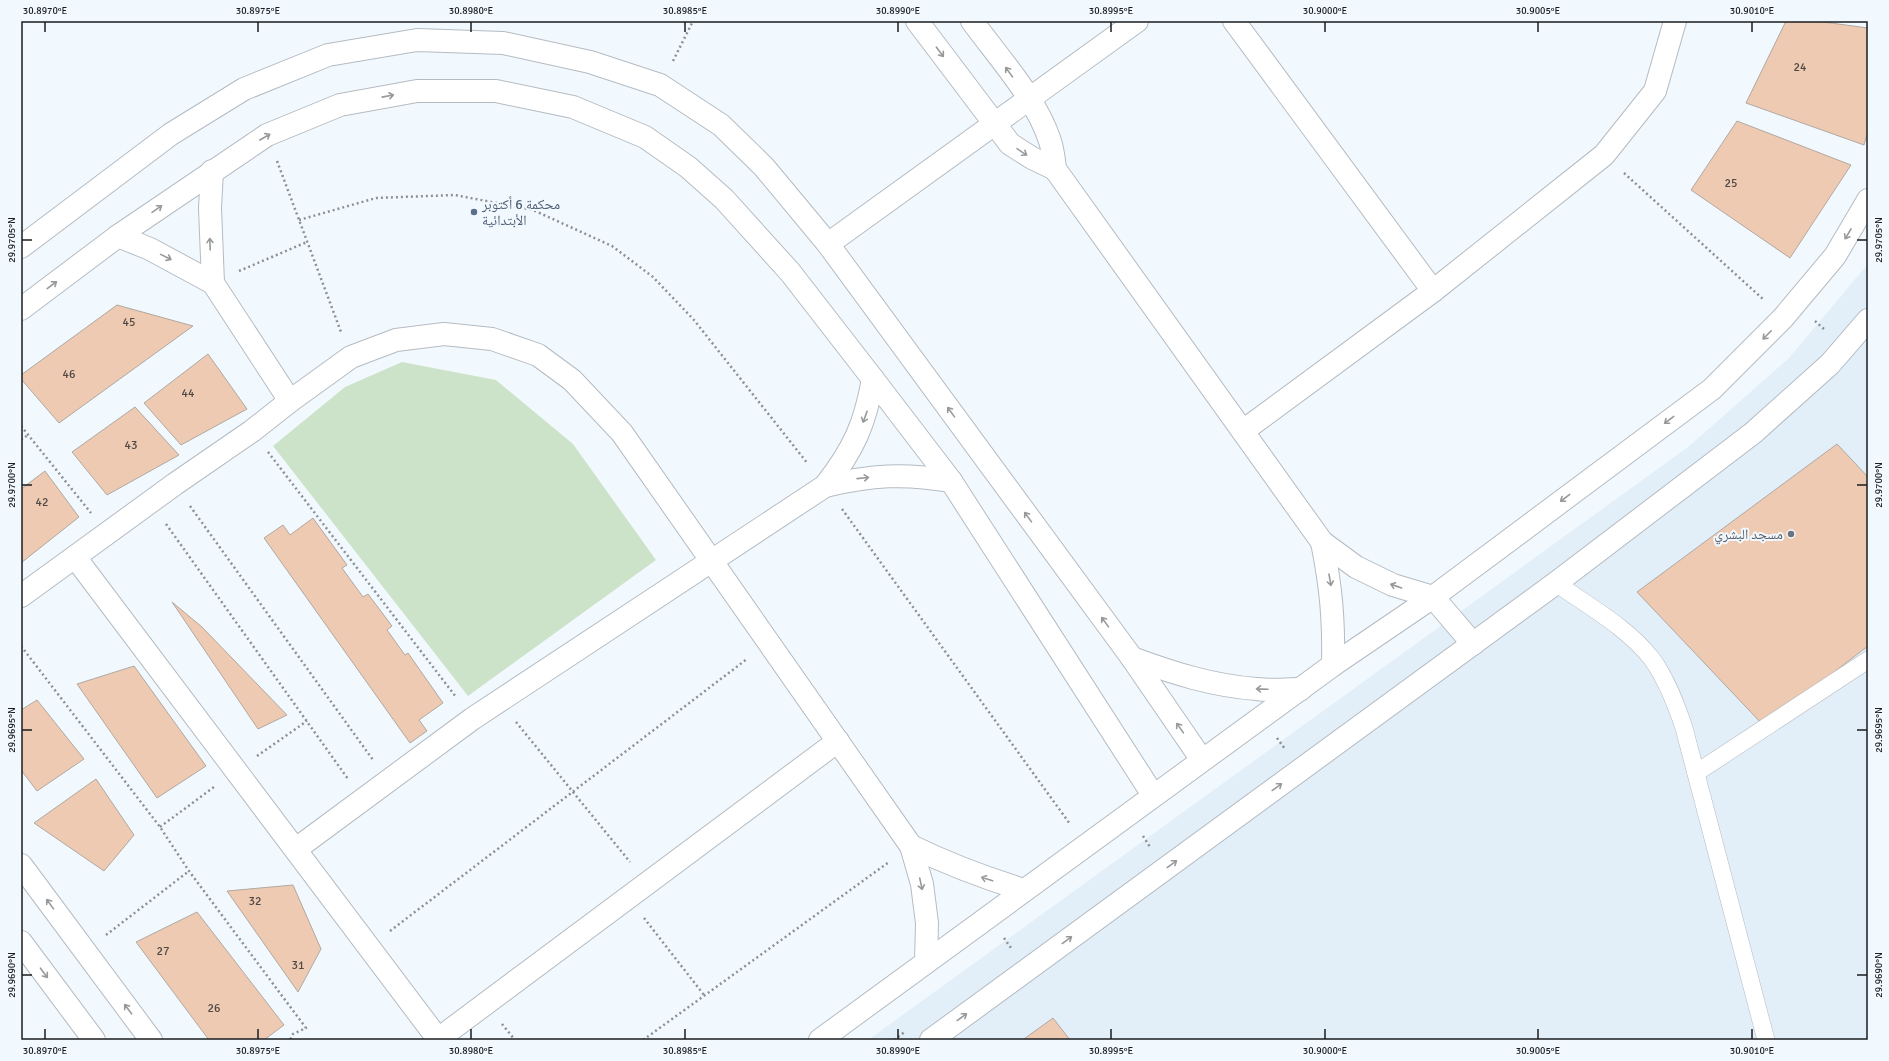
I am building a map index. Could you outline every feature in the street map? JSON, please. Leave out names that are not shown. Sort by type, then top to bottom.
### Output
[{"type":"street","points":[[917,21],[1010,144],[1032,158],[1055,169]]},
{"type":"street","points":[[972,21],[1029,99],[1042,120],[1051,143],[1055,169],[1322,542],[1356,567],[1393,585],[1433,597],[1472,644]]},
{"type":"street","points":[[828,244],[1137,21]]},
{"type":"street","points":[[1234,21],[1433,291]]},
{"type":"street","points":[[1242,431],[1433,291],[1604,155],[1655,91],[1675,21]]},
{"type":"street","points":[[21,248],[171,134],[244,89],[328,55],[417,40],[503,43],[590,62],[660,85],[721,125],[764,167],[828,244],[1132,658],[1202,760]]},
{"type":"street","points":[[21,308],[118,236],[267,135],[340,105],[417,91],[496,91],[572,107],[645,137],[688,167],[724,199],[790,272],[873,379],[951,481],[1153,795]]},
{"type":"street","points":[[212,171],[210,223],[213,283]]},
{"type":"street","points":[[820,1040],[1153,795],[1333,665],[1433,597],[1712,389],[1789,311],[1835,256],[1868,200]]},
{"type":"street","points":[[118,236],[150,249],[213,283],[290,401]]},
{"type":"street","points":[[931,1040],[1556,583],[1753,433],[1830,364],[1868,320]]},
{"type":"street","points":[[21,596],[175,484],[252,431],[290,401],[351,357],[396,340],[444,334],[492,339],[538,355],[572,380],[622,433],[710,561],[911,846],[922,884],[927,923],[926,962]]},
{"type":"street","points":[[296,849],[389,782],[472,718],[499,702],[825,486],[844,462],[858,436],[868,408],[873,379]]},
{"type":"street","points":[[825,486],[856,478],[888,475],[920,476],[951,481]]},
{"type":"street","points":[[1322,542],[1330,583],[1334,624],[1333,665]]},
{"type":"street","points":[[75,557],[296,849],[437,1040],[838,741]]},
{"type":"street","points":[[1132,658],[1172,673],[1215,684],[1258,690],[1300,689]]},
{"type":"street","points":[[911,846],[948,864],[985,878],[1024,890]]},
{"type":"street","points":[[21,865],[151,1040]]},
{"type":"street","points":[[21,942],[94,1040]]},
{"type":"lane","points":[[1556,583],[1624,632],[1651,659],[1671,692],[1684,728],[1766,1040]]},
{"type":"lane","points":[[1696,773],[1868,660]]},
{"type":"path","points":[[660,85],[693,21]]},
{"type":"path","points":[[267,135],[351,357]]},
{"type":"path","points":[[1604,155],[1789,311],[1844,348]]},
{"type":"path","points":[[299,220],[376,198],[455,195],[533,210],[612,246],[653,277],[694,320],[825,486],[1086,845]]},
{"type":"path","points":[[213,283],[308,242]]},
{"type":"path","points":[[21,426],[108,533]]},
{"type":"path","points":[[252,431],[472,718]]},
{"type":"path","points":[[21,440],[28,435]]},
{"type":"path","points":[[175,484],[389,782]]},
{"type":"path","points":[[150,502],[363,800]]},
{"type":"path","points":[[369,947],[768,642]]},
{"type":"path","points":[[21,646],[160,827],[189,871],[306,1028],[293,1034],[290,1040]]},
{"type":"path","points":[[499,702],[647,883]]},
{"type":"path","points":[[1262,717],[1300,770]]},
{"type":"path","points":[[1126,815],[1166,868]]},
{"type":"path","points":[[643,1040],[911,846]]},
{"type":"path","points":[[85,951],[189,871]]},
{"type":"path","points":[[628,897],[704,995]]},
{"type":"path","points":[[989,916],[1026,970]]},
{"type":"shaded area","points":[[1868,264],[1868,1040],[868,1040],[1688,447],[1788,359]]},
{"type":"green space","points":[[402,362],[496,380],[573,444],[656,560],[468,696],[273,446],[345,387]]},
{"type":"building","points":[[1786,21],[1816,21],[1868,28],[1868,131],[1864,145],[1746,103]]},
{"type":"building","points":[[1737,121],[1851,165],[1790,258],[1691,190]]},
{"type":"building","points":[[117,305],[193,326],[59,423],[21,379],[21,375]]},
{"type":"building","points":[[208,354],[247,409],[181,445],[144,403]]},
{"type":"building","points":[[135,407],[179,455],[107,495],[72,452]]},
{"type":"building","name":"مسجد البشري","points":[[1837,444],[1868,477],[1868,646],[1764,726],[1637,592]]},
{"type":"building","points":[[45,471],[79,517],[21,563],[21,489]]},
{"type":"building","points":[[313,518],[347,565],[342,568],[363,597],[368,594],[392,626],[387,630],[405,655],[408,653],[443,703],[419,720],[427,731],[410,743],[264,538],[283,525],[290,535]]},
{"type":"building","points":[[172,602],[202,627],[287,715],[258,729]]},
{"type":"building","points":[[134,666],[206,766],[157,798],[77,684]]},
{"type":"building","points":[[37,700],[84,759],[37,791],[21,770],[21,710]]},
{"type":"building","points":[[96,779],[134,835],[104,871],[34,823]]},
{"type":"building","points":[[293,885],[321,949],[298,992],[227,891]]},
{"type":"building","points":[[197,912],[284,1025],[264,1040],[209,1040],[136,942]]},
{"type":"building","points":[[1053,1018],[1070,1040],[1024,1039]]},
{"type":"place","name":"محكمة 6 أكتوبر الأبتدائية","points":[[474,212]]},
{"type":"place","name":"مسجد البشري","points":[[1791,534]]}]
